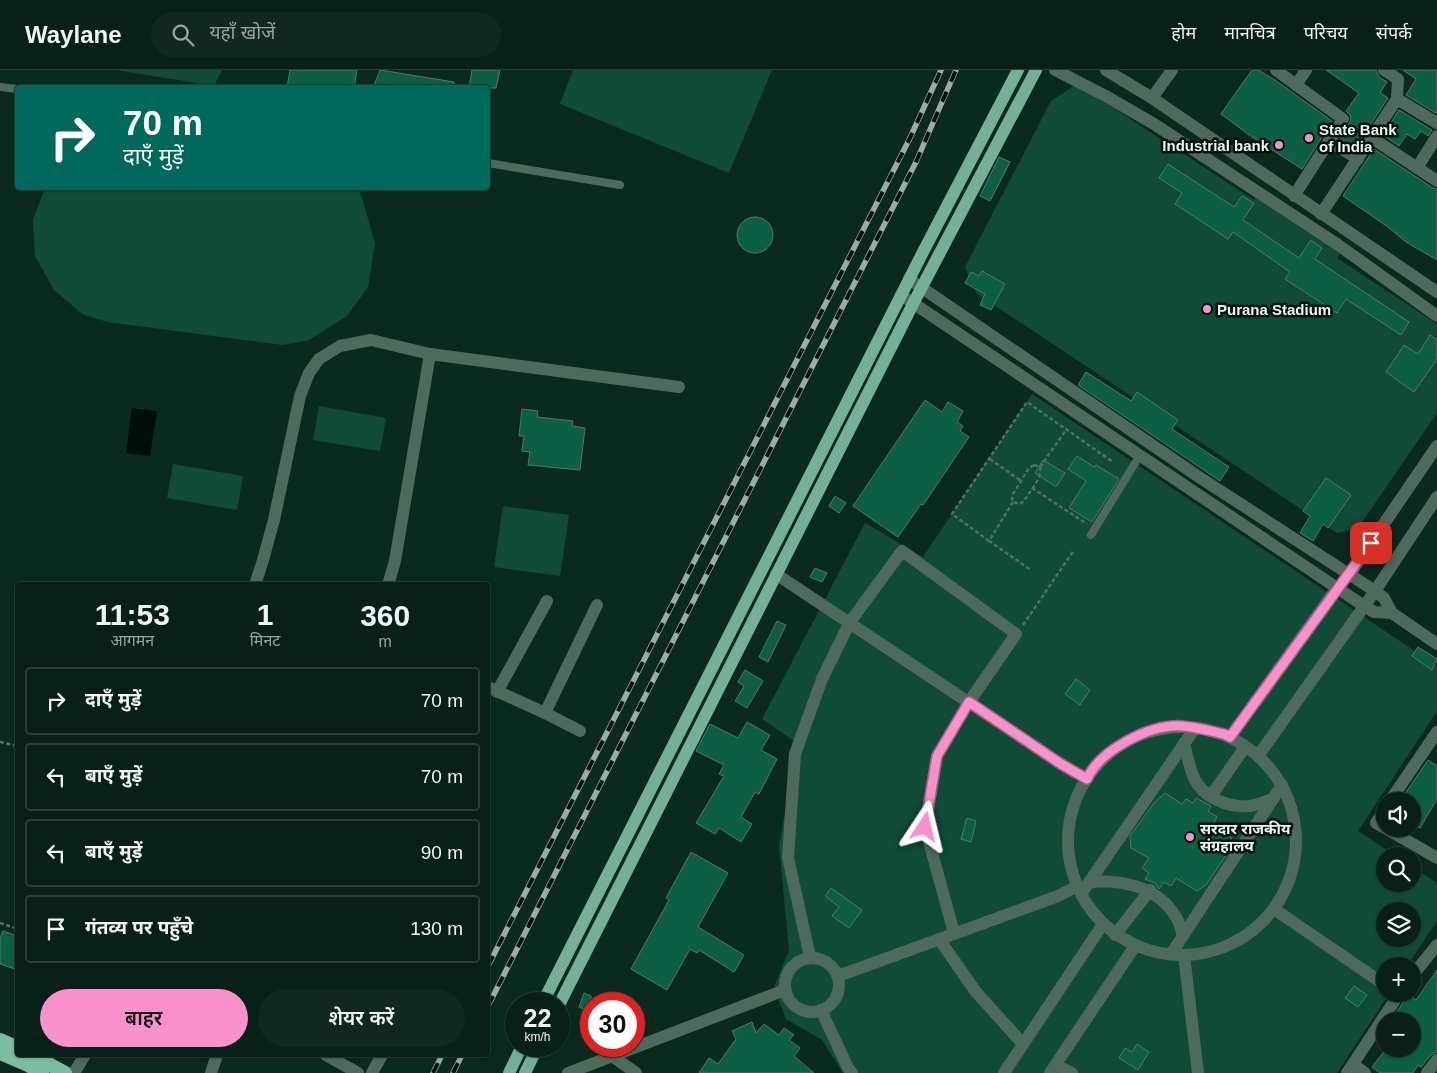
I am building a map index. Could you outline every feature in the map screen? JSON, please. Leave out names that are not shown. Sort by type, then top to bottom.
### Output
[{"type":"highway","points":[[0,1040],[15,1047]]},
{"type":"highway","points":[[0,1053],[42,1073]]},
{"type":"highway","points":[[36,1057],[65,1073]]},
{"type":"main road","points":[[548,992],[909,279],[1018,70]]},
{"type":"main road","points":[[566,992],[921,288],[1036,70]]},
{"type":"main road","points":[[509,1073],[517,1057]]},
{"type":"main road","points":[[524,1073],[532,1057]]},
{"type":"street","points":[[1055,70],[1104,95],[1154,124],[1337,244],[1437,316]]},
{"type":"street","points":[[1106,70],[1152,98],[1437,292]]},
{"type":"street","points":[[1152,98],[1172,70]]},
{"type":"street","points":[[1276,70],[1343,119],[1294,196]]},
{"type":"street","points":[[1296,85],[1306,70]]},
{"type":"street","points":[[1321,214],[1397,99],[1398,79],[1384,70]]},
{"type":"street","points":[[1397,99],[1437,123]]},
{"type":"street","points":[[1416,168],[1437,136]]},
{"type":"street","points":[[1372,138],[1437,181]]},
{"type":"street","points":[[1330,141],[1358,159]]},
{"type":"street","points":[[909,279],[1202,479],[1374,591],[1384,598],[1392,613],[1437,644]]},
{"type":"street","points":[[901,295],[1364,606],[1374,612],[1392,613]]},
{"type":"street","points":[[255,582],[274,520],[300,396],[309,373],[319,359],[340,346],[371,340],[430,354],[679,387]]},
{"type":"street","points":[[389,582],[395,561],[430,354]]},
{"type":"street","points":[[1230,737],[1337,588],[1432,466],[1437,446]]},
{"type":"street","points":[[1258,756],[1364,606],[1437,497]]},
{"type":"street","points":[[810,957],[788,858],[795,754],[822,679],[850,622],[902,551],[1016,634],[969,702],[937,756],[925,827],[954,933]]},
{"type":"street","points":[[776,574],[1061,764],[1087,779]]},
{"type":"street","points":[[547,601],[492,690],[545,713],[580,731]]},
{"type":"street","points":[[545,713],[597,605]]},
{"type":"street","points":[[1182,726],[1194,728],[1230,737],[1263,759],[1282,785],[1295,823],[1296,846],[1293,869],[1285,891],[1274,909],[1251,932],[1212,952],[1184,955],[1155,953],[1135,946],[1115,934],[1093,914],[1083,887],[1069,862],[1067,835],[1071,814],[1089,774],[1110,752],[1138,735],[1167,727],[1182,726]]},
{"type":"street","points":[[1083,887],[1194,728]]},
{"type":"street","points":[[1397,792],[1433,745],[1437,732]]},
{"type":"street","points":[[1184,743],[1194,779],[1211,796],[1221,802],[1242,806],[1253,806],[1273,799]]},
{"type":"street","points":[[1211,796],[1245,747]]},
{"type":"street","points":[[1171,954],[1282,785]]},
{"type":"street","points":[[1401,837],[1437,858]]},
{"type":"street","points":[[838,976],[1083,887],[1116,882],[1150,890],[1177,918],[1183,936]]},
{"type":"street","points":[[1115,934],[1150,890]]},
{"type":"street","points":[[1274,909],[1376,979]]},
{"type":"street","points":[[1004,1073],[1103,924]]},
{"type":"street","points":[[940,939],[976,992],[1023,1044]]},
{"type":"street","points":[[1421,965],[1437,945]]},
{"type":"street","points":[[1072,1073],[1053,1069],[1135,946]]},
{"type":"street","points":[[1184,955],[1198,1073]]},
{"type":"street","points":[[810,957],[828,962],[838,976],[839,986],[837,996],[832,1004],[821,1010],[811,1012],[797,1008],[789,1001],[785,990],[786,976],[792,965],[810,957]]},
{"type":"street","points":[[645,1043],[785,990]]},
{"type":"street","points":[[1365,1073],[1350,1068],[1393,1002]]},
{"type":"street","points":[[821,1010],[852,1073]]},
{"type":"street","points":[[74,1073],[83,1057]]},
{"type":"street","points":[[211,1073],[216,1057]]},
{"type":"street","points":[[330,1057],[358,1073]]},
{"type":"street","points":[[372,1073],[381,1057]]},
{"type":"street","points":[[568,1073],[609,1057]]},
{"type":"street","points":[[613,1057],[636,1073]]},
{"type":"street","points":[[1427,1073],[1437,1060]]},
{"type":"lane","points":[[0,87],[15,89]]},
{"type":"lane","points":[[490,163],[620,185]]},
{"type":"lane","points":[[1092,532],[1140,455]]},
{"type":"path","points":[[1031,570],[952,514],[1027,402],[1113,462]]},
{"type":"path","points":[[1013,502],[1020,504],[1032,488],[1041,473],[1040,467],[1066,430]]},
{"type":"path","points":[[990,458],[1021,481]]},
{"type":"path","points":[[989,541],[1013,502],[1012,498],[1029,468],[1034,465],[1040,467]]},
{"type":"path","points":[[1032,488],[1092,532]]},
{"type":"path","points":[[1016,634],[1074,550]]},
{"type":"path","points":[[0,742],[15,745]]},
{"type":"path","points":[[0,923],[15,928]]},
{"type":"green space","points":[[116,70],[222,70],[214,85]]},
{"type":"green space","points":[[573,70],[772,70],[729,173],[560,104]]},
{"type":"green space","name":"Purana Stadium","points":[[1077,84],[1254,200],[1263,188],[1346,245],[1337,258],[1437,324],[1437,413],[1358,528],[1337,533],[976,293],[965,267],[1051,101]]},
{"type":"green space","points":[[44,190],[360,190],[375,243],[368,287],[347,316],[309,340],[283,345],[107,322],[82,314],[54,290],[35,256],[33,220]]},
{"type":"green space","points":[[1032,394],[1437,666],[1437,711],[1384,792],[1376,792],[1376,804],[1358,831],[1382,847],[1376,847],[1376,892],[1421,892],[1421,872],[1437,883],[1437,921],[1421,945],[1421,902],[1376,902],[1376,947],[1420,947],[1413,957],[1376,957],[1376,1002],[1384,1002],[1337,1073],[843,1073],[822,1040],[786,1019],[774,987],[789,950],[779,846],[797,743],[762,719],[865,523],[923,557]]},
{"type":"green space","points":[[319,406],[386,418],[380,451],[313,440]]},
{"type":"green space","points":[[173,464],[243,476],[237,510],[167,498]]},
{"type":"green space","points":[[503,506],[569,515],[560,576],[494,567]]},
{"type":"shaded area","points":[[132,408],[157,411],[150,456],[126,453]]},
{"type":"building","points":[[290,70],[357,70],[354,85],[288,85]]},
{"type":"building","points":[[380,70],[454,82],[454,85],[374,85]]},
{"type":"building","points":[[472,70],[500,70],[496,88],[490,88],[490,85],[470,85]]},
{"type":"building","points":[[1252,70],[1258,70],[1275,80],[1332,121],[1302,169],[1252,137],[1221,114]]},
{"type":"building","points":[[1326,70],[1376,70],[1379,77],[1387,82],[1380,93],[1388,98],[1355,148],[1340,138],[1351,120],[1350,115],[1346,111],[1359,93]]},
{"type":"building","points":[[1403,70],[1437,70],[1437,114],[1406,95],[1416,79]]},
{"type":"building","points":[[1399,110],[1432,130],[1428,136],[1421,131],[1415,139],[1407,134],[1399,146],[1383,135]]},
{"type":"building","points":[[1374,149],[1437,189],[1437,260],[1406,242],[1343,196]]},
{"type":"building","points":[[999,157],[1010,162],[990,201],[980,196]]},
{"type":"building","points":[[1168,164],[1234,207],[1242,196],[1254,203],[1243,220],[1299,258],[1311,240],[1322,248],[1315,259],[1409,322],[1401,335],[1346,299],[1337,313],[1285,279],[1290,272],[1233,232],[1228,239],[1175,204],[1182,193],[1159,178]]},
{"type":"building","points":[[755,217],[762,218],[768,222],[772,228],[772,242],[768,248],[762,252],[755,253],[748,252],[742,248],[738,242],[737,235],[738,228],[742,222],[748,218]]},
{"type":"building","points":[[982,271],[1005,284],[991,310],[980,305],[985,294],[965,283],[971,272],[979,276]]},
{"type":"building","points":[[1430,335],[1437,340],[1437,359],[1414,392],[1386,372],[1404,345],[1418,354]]},
{"type":"building","points":[[1086,372],[1131,401],[1137,392],[1178,420],[1172,429],[1229,467],[1220,481],[1078,385]]},
{"type":"building","points":[[925,400],[942,412],[948,402],[963,411],[957,422],[963,426],[960,431],[969,437],[923,505],[921,504],[898,537],[853,506]]},
{"type":"building","points":[[522,409],[538,411],[537,417],[573,421],[572,426],[585,428],[580,470],[528,465],[530,452],[522,451],[524,436],[519,436]]},
{"type":"building","points":[[1077,456],[1119,479],[1092,522],[1069,508],[1086,481],[1068,469]]},
{"type":"building","points":[[1043,460],[1065,473],[1056,487],[1035,473]]},
{"type":"building","points":[[1326,478],[1351,495],[1328,528],[1323,524],[1313,541],[1300,533],[1310,516],[1303,511]]},
{"type":"building","points":[[835,496],[846,503],[839,513],[829,506]]},
{"type":"building","points":[[815,568],[827,573],[822,582],[810,577]]},
{"type":"building","points":[[777,621],[786,625],[768,662],[759,657]]},
{"type":"building","points":[[1418,647],[1437,659],[1432,670],[1412,656]]},
{"type":"building","points":[[745,670],[763,681],[747,708],[735,701],[744,686],[738,682]]},
{"type":"building","points":[[1076,679],[1090,690],[1080,705],[1065,694]]},
{"type":"building","points":[[747,722],[770,735],[761,750],[777,759],[759,794],[755,792],[741,817],[752,824],[741,842],[719,828],[715,834],[696,823],[724,776],[719,774],[724,765],[696,751],[710,724],[738,738]]},
{"type":"building","points":[[1428,760],[1437,766],[1437,799],[1421,826],[1421,792],[1406,792]]},
{"type":"building","points":[[1165,793],[1182,804],[1186,799],[1193,803],[1196,798],[1211,806],[1208,811],[1217,817],[1212,826],[1231,837],[1231,848],[1206,885],[1197,891],[1176,878],[1171,886],[1164,882],[1159,889],[1155,883],[1145,879],[1149,873],[1142,868],[1149,858],[1131,848],[1130,836],[1154,803]]},
{"type":"building","points":[[967,818],[976,821],[971,842],[961,839]]},
{"type":"building","points":[[691,852],[728,873],[698,927],[744,955],[734,972],[699,950],[697,953],[690,949],[667,990],[631,969],[669,900],[666,898]]},
{"type":"building","points":[[831,888],[862,910],[849,928],[832,916],[839,907],[825,896]]},
{"type":"building","points":[[3,931],[15,935],[15,969],[0,964],[0,938]]},
{"type":"building","points":[[1437,970],[1437,1052],[1431,1055],[1421,1067],[1418,1065],[1413,1073],[1380,1073],[1372,1067],[1380,1057],[1421,1057],[1421,1012],[1397,1012],[1403,1002],[1421,1002],[1421,993]]},
{"type":"building","points":[[1354,986],[1367,995],[1358,1007],[1345,998]]},
{"type":"building","points":[[752,1022],[756,1033],[764,1024],[779,1035],[784,1028],[794,1035],[789,1040],[800,1048],[794,1056],[814,1073],[699,1073],[709,1058],[718,1064],[736,1039],[732,1031]]},
{"type":"building","points":[[1137,1044],[1149,1052],[1138,1070],[1119,1058],[1125,1048],[1132,1052]]},
{"type":"railway","points":[[490,962],[909,140],[941,70]]},
{"type":"railway","points":[[490,1002],[916,162],[956,70]]},
{"type":"railway","points":[[433,1073],[441,1057]]},
{"type":"railway","points":[[453,1073],[461,1057]]},
{"type":"place","name":"State Bank of India","points":[[1309,138]]},
{"type":"place","name":"Industrial bank","points":[[1279,145]]},
{"type":"place","name":"Purana Stadium","points":[[1207,309]]},
{"type":"place","name":"सरदार राजकीय संग्रहालय","points":[[1190,837]]},
{"type":"route","points":[[925,827],[937,756],[969,702],[1061,764],[1087,779],[1089,774],[1110,752],[1138,735],[1167,727],[1182,726],[1224,734],[1230,737],[1371,543]]}]
